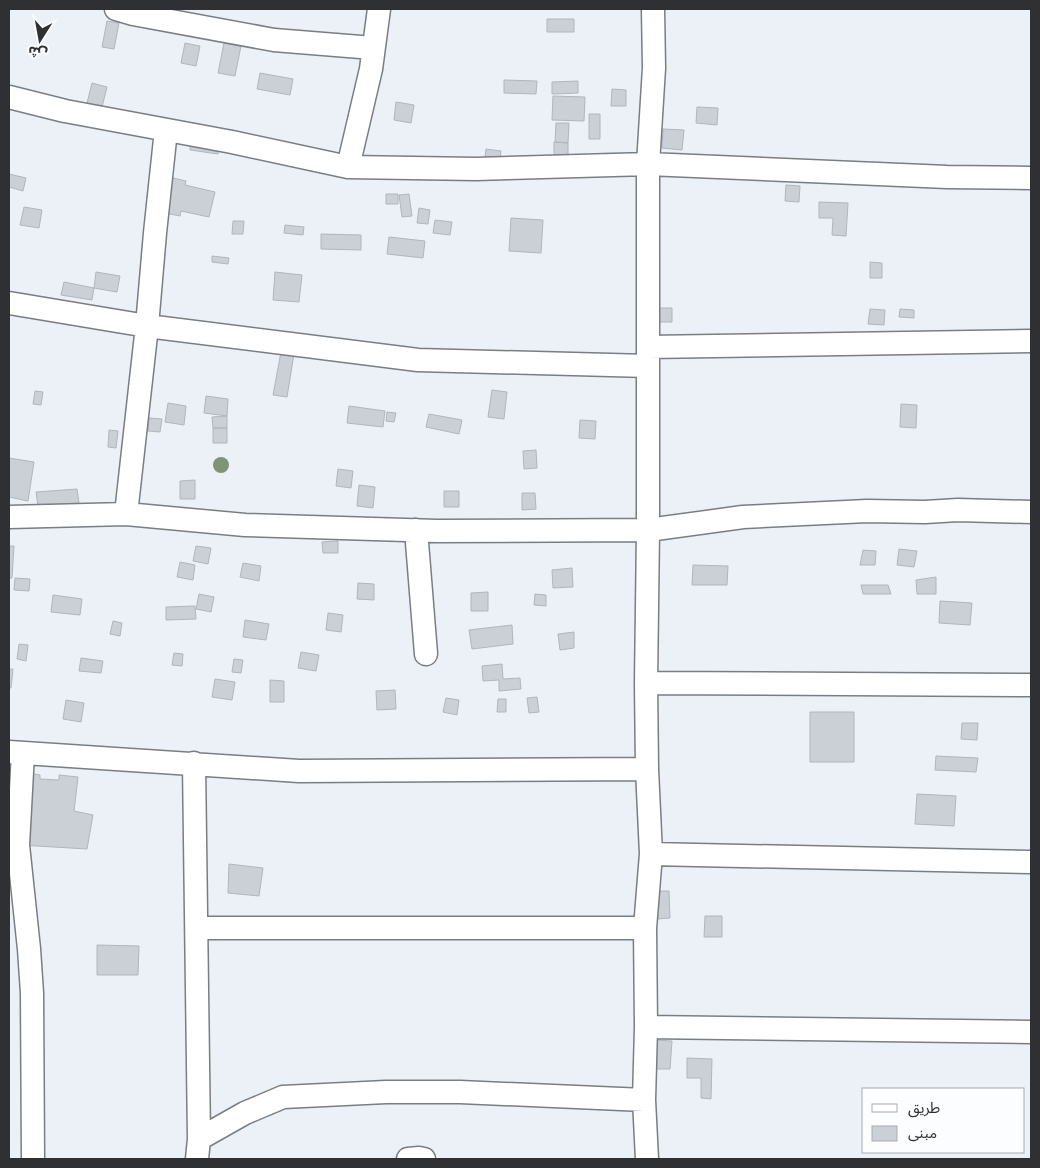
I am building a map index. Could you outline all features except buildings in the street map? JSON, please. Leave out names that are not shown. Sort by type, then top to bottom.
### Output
[{"type":"street","points":[[116,9],[133,14],[274,40],[373,48]]},
{"type":"street","points":[[348,167],[371,69],[379,9]]},
{"type":"street","points":[[647,1159],[644,1100],[646,1027],[645,928],[651,854],[647,769],[646,682],[648,164],[654,68],[653,9]]},
{"type":"street","points":[[9,96],[65,111],[288,153],[348,167],[476,169],[648,164],[948,177],[1031,178]]},
{"type":"street","points":[[126,514],[166,130]]},
{"type":"street","points":[[9,304],[147,326],[418,360],[648,357],[1031,341]]},
{"type":"street","points":[[9,517],[126,514],[245,525],[416,530],[648,530],[743,517],[867,511],[925,512],[958,510],[1031,512]]},
{"type":"street","points":[[416,530],[426,654]]},
{"type":"street","points":[[646,682],[1031,685]]},
{"type":"street","points":[[33,1159],[32,993],[16,907],[18,845],[16,752],[299,771],[647,769]]},
{"type":"street","points":[[194,764],[198,1149]]},
{"type":"street","points":[[651,854],[1031,862]]},
{"type":"street","points":[[197,928],[645,928]]},
{"type":"street","points":[[646,1027],[1031,1032]]},
{"type":"street","points":[[198,1149],[245,1113],[283,1097],[386,1092],[460,1092],[644,1100]]},
{"type":"street","points":[[408,1159],[424,1159]]}]
